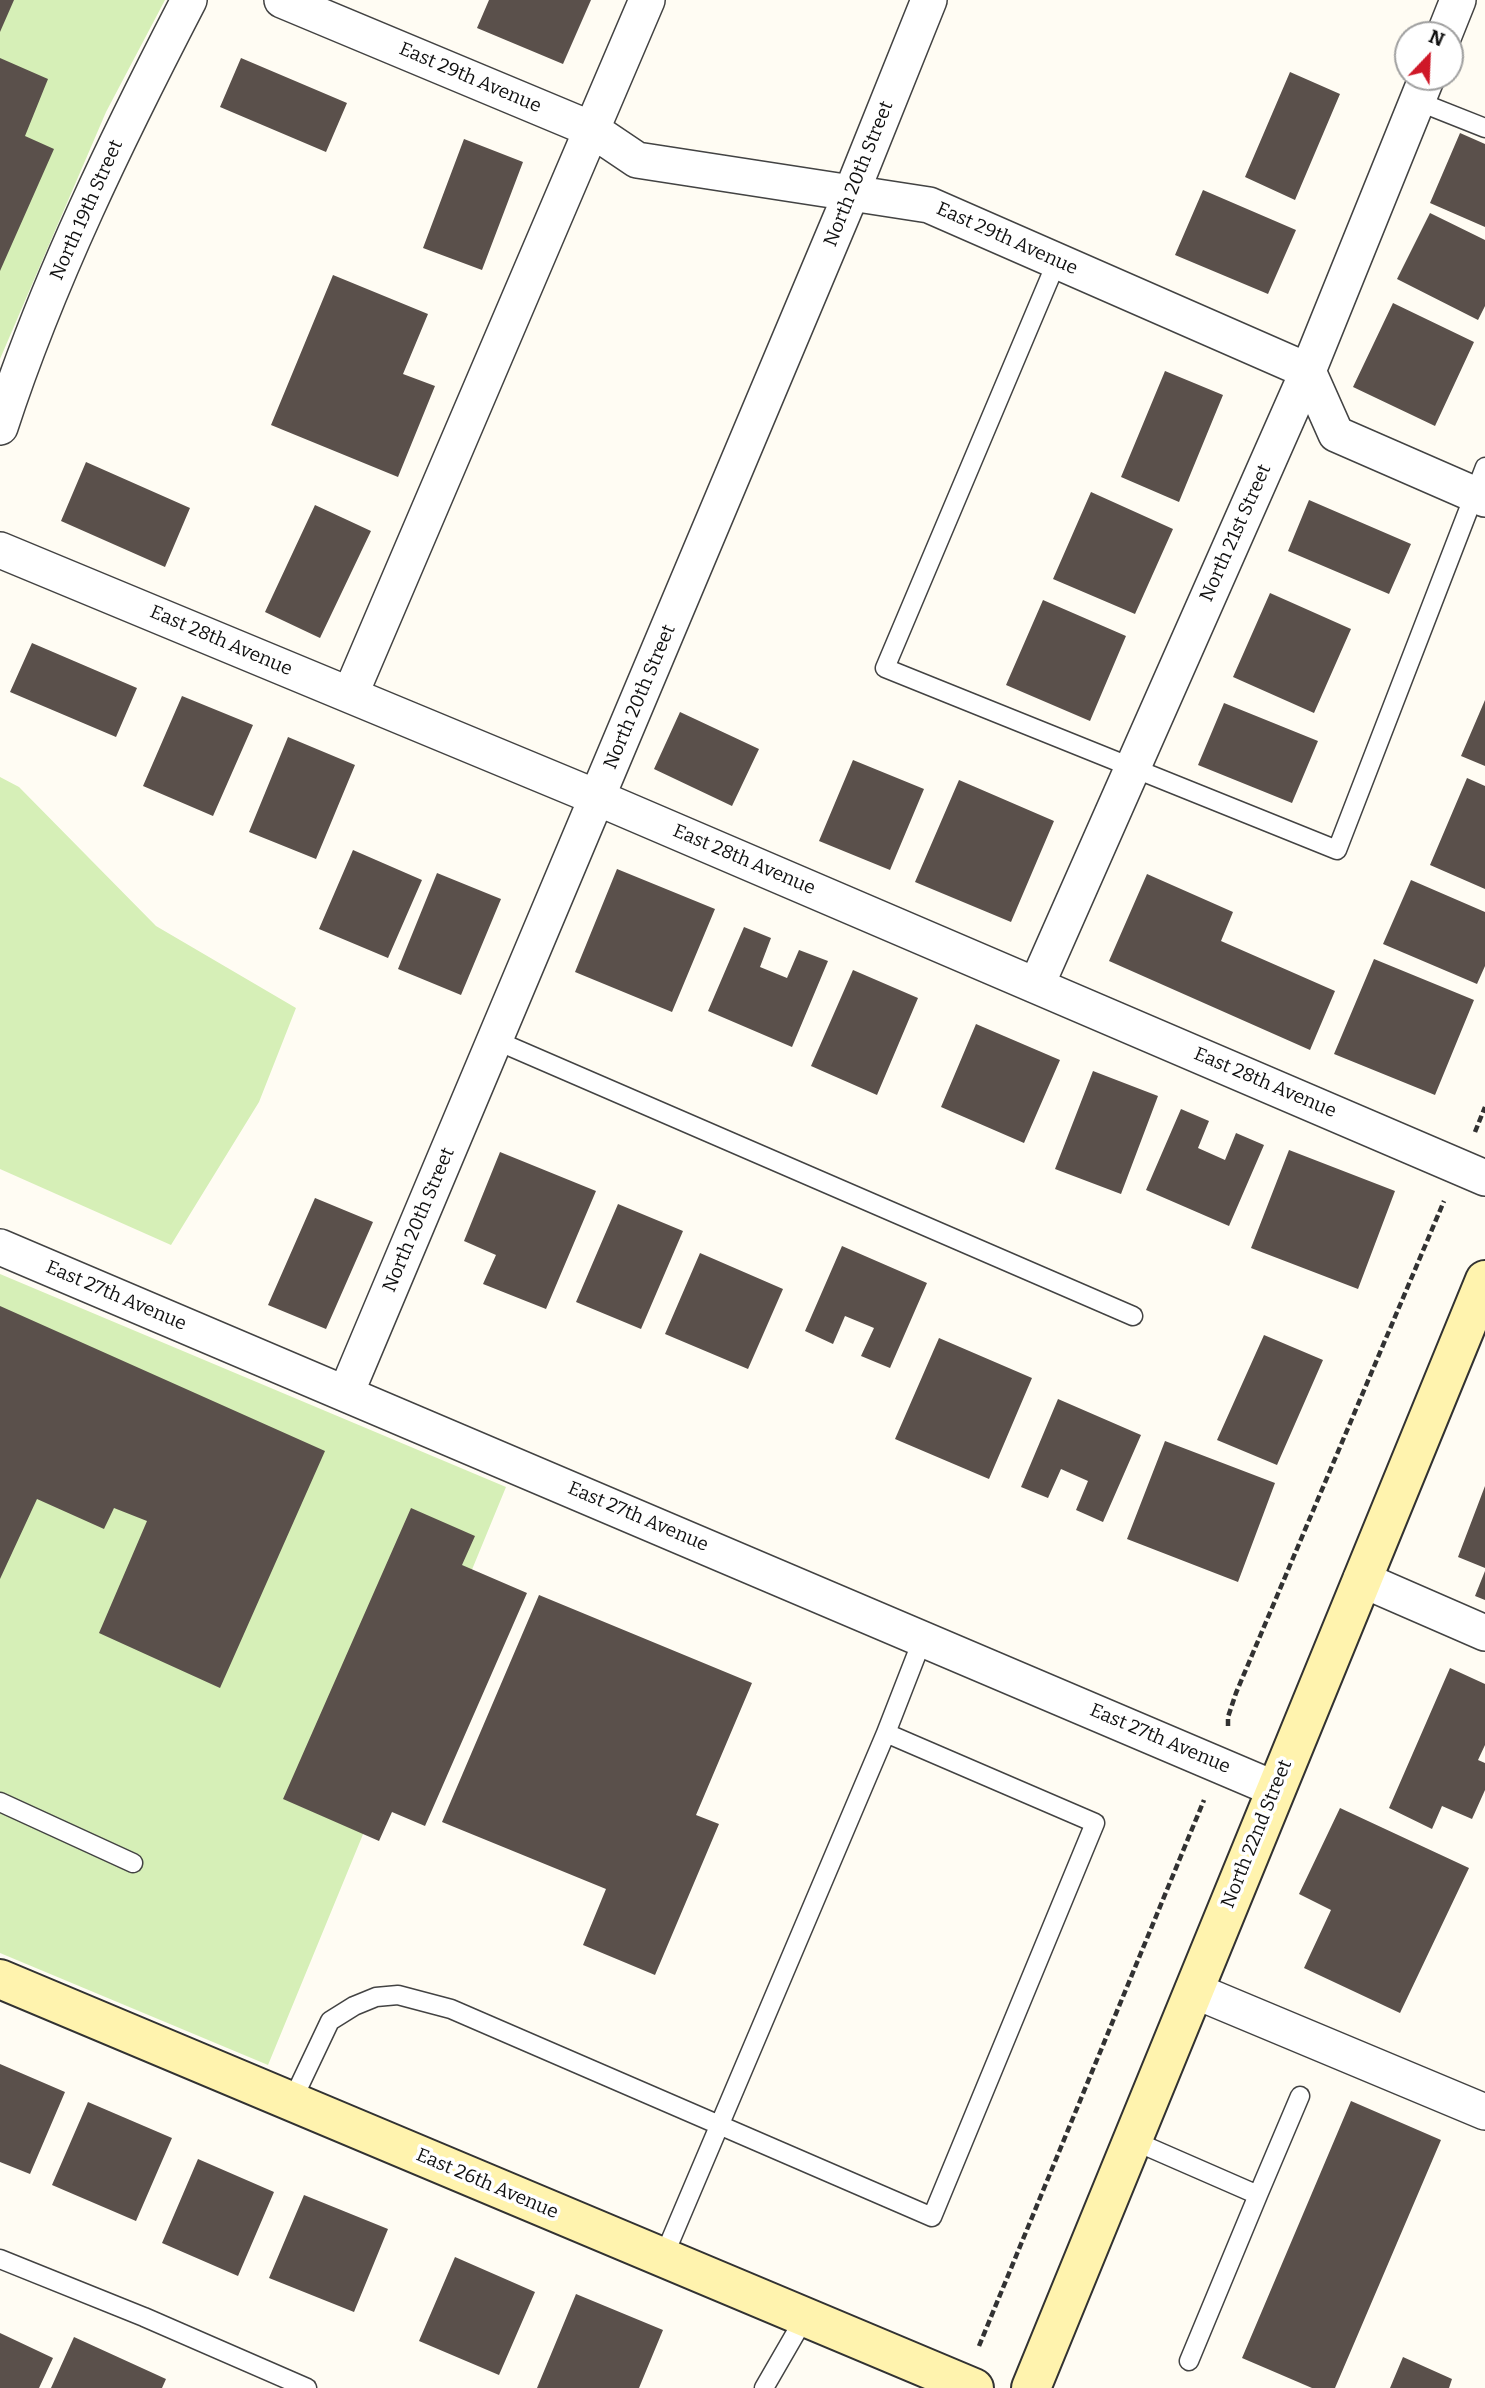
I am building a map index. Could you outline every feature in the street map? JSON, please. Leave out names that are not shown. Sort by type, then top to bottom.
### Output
[{"type":"main road","name":"North 22nd Street","points":[[1031,2388],[1485,1280]]},
{"type":"main road","name":"East 26th Avenue","points":[[0,1979],[974,2388]]},
{"type":"street","name":"North 19th Street","points":[[0,427],[22,359],[126,120],[190,0]]},
{"type":"street","name":"East 29th Avenue","points":[[282,0],[591,129],[638,160],[929,205],[1308,371]]},
{"type":"street","points":[[349,695],[648,0]]},
{"type":"street","name":"North 20th Street","points":[[346,1393],[851,194],[929,0]]},
{"type":"street","points":[[1450,21],[1458,0]]},
{"type":"street","name":"North 21st Street","points":[[1037,984],[1308,371],[1421,91]]},
{"type":"street","points":[[1308,371],[1336,433],[1481,487]]},
{"type":"street","name":"East 28th Avenue","points":[[2,556],[598,798],[1485,1178]]},
{"type":"street","name":"East 27th Avenue","points":[[0,1247],[1275,1789]]},
{"type":"street","points":[[1361,1579],[1485,1633]]},
{"type":"street","points":[[1193,1990],[1485,2112]]},
{"type":"lane","points":[[1425,91],[1485,128]]},
{"type":"lane","points":[[1057,261],[885,668],[1337,850],[1481,487]]},
{"type":"lane","points":[[495,1040],[1133,1316]]},
{"type":"lane","points":[[663,2258],[886,1733],[923,1638]]},
{"type":"lane","points":[[292,2101],[330,2021],[354,2006],[376,1997],[398,1995],[451,2009],[932,2217],[1095,1823],[886,1733]]},
{"type":"lane","points":[[0,1802],[133,1863]]},
{"type":"lane","points":[[1189,2361],[1300,2096]]},
{"type":"lane","points":[[1132,2140],[1258,2195]]},
{"type":"lane","points":[[0,2259],[144,2317],[307,2388]]},
{"type":"lane","points":[[764,2388],[805,2317]]},
{"type":"path","points":[[1470,1143],[1485,1107]]},
{"type":"path","points":[[1227,1737],[1228,1717],[1236,1693],[1445,1200]]},
{"type":"path","points":[[977,2350],[1204,1799]]},
{"type":"green space","points":[[0,0],[165,0],[106,112],[0,359]]},
{"type":"green space","points":[[0,777],[19,787],[156,926],[296,1008],[259,1102],[171,1245],[0,1169]]},
{"type":"green space","points":[[0,1274],[506,1487],[268,2065],[0,1953]]},
{"type":"building","points":[[0,0],[14,0],[0,32]]},
{"type":"building","points":[[489,0],[591,0],[563,64],[477,28]]},
{"type":"building","points":[[0,58],[48,79],[25,136],[54,149],[0,271]]},
{"type":"building","points":[[241,58],[347,103],[326,152],[220,107]]},
{"type":"building","points":[[1290,72],[1340,94],[1295,200],[1245,177]]},
{"type":"building","points":[[1460,133],[1485,144],[1485,227],[1430,203]]},
{"type":"building","points":[[464,139],[523,162],[482,270],[423,248]]},
{"type":"building","points":[[1203,190],[1296,230],[1268,294],[1175,255]]},
{"type":"building","points":[[1430,213],[1485,240],[1485,306],[1478,320],[1397,279]]},
{"type":"building","points":[[333,275],[428,314],[403,374],[435,386],[398,477],[271,425]]},
{"type":"building","points":[[1393,303],[1474,342],[1435,426],[1353,387]]},
{"type":"building","points":[[1165,371],[1223,395],[1179,502],[1121,477]]},
{"type":"building","points":[[86,462],[190,508],[165,567],[61,521]]},
{"type":"building","points":[[1091,492],[1173,529],[1135,614],[1053,579]]},
{"type":"building","points":[[1309,500],[1411,544],[1389,594],[1288,551]]},
{"type":"building","points":[[315,505],[371,531],[320,638],[265,612]]},
{"type":"building","points":[[1270,593],[1351,629],[1314,713],[1233,677]]},
{"type":"building","points":[[1043,600],[1126,636],[1090,721],[1006,685]]},
{"type":"building","points":[[32,643],[137,688],[116,737],[10,692]]},
{"type":"building","points":[[182,696],[253,725],[213,816],[143,786]]},
{"type":"building","points":[[1485,700],[1485,766],[1461,756]]},
{"type":"building","points":[[1224,703],[1318,741],[1292,803],[1198,765]]},
{"type":"building","points":[[680,712],[759,749],[732,806],[654,769]]},
{"type":"building","points":[[288,737],[355,765],[316,859],[249,832]]},
{"type":"building","points":[[853,760],[924,789],[890,870],[819,841]]},
{"type":"building","points":[[1467,778],[1485,786],[1485,889],[1430,865]]},
{"type":"building","points":[[959,780],[1054,821],[1011,922],[915,882]]},
{"type":"building","points":[[353,850],[422,880],[388,958],[319,929]]},
{"type":"building","points":[[617,869],[715,909],[672,1012],[575,972]]},
{"type":"building","points":[[437,873],[501,899],[461,995],[398,969]]},
{"type":"building","points":[[1147,874],[1233,912],[1221,941],[1335,991],[1310,1050],[1109,961]]},
{"type":"building","points":[[1411,880],[1485,912],[1485,966],[1477,984],[1383,944]]},
{"type":"building","points":[[744,927],[771,938],[760,967],[787,978],[799,950],[828,961],[792,1047],[708,1011]]},
{"type":"building","points":[[1374,959],[1474,1000],[1435,1095],[1334,1054]]},
{"type":"building","points":[[853,970],[918,998],[877,1095],[811,1066]]},
{"type":"building","points":[[976,1024],[1060,1060],[1024,1143],[941,1107]]},
{"type":"building","points":[[1093,1071],[1158,1096],[1121,1194],[1055,1169]]},
{"type":"building","points":[[1181,1109],[1209,1121],[1198,1148],[1225,1160],[1236,1133],[1264,1145],[1229,1226],[1146,1190]]},
{"type":"building","points":[[1289,1150],[1395,1191],[1358,1289],[1251,1248]]},
{"type":"building","points":[[500,1152],[596,1191],[546,1309],[483,1284],[496,1255],[464,1241]]},
{"type":"building","points":[[315,1198],[373,1222],[326,1329],[268,1305]]},
{"type":"building","points":[[618,1204],[683,1231],[641,1329],[576,1302]]},
{"type":"building","points":[[842,1246],[927,1283],[890,1368],[861,1356],[874,1328],[845,1316],[833,1344],[805,1331]]},
{"type":"building","points":[[700,1253],[783,1289],[748,1369],[665,1334]]},
{"type":"building","points":[[0,1306],[325,1451],[220,1688],[99,1633],[147,1521],[114,1508],[104,1529],[37,1499],[0,1579]]},
{"type":"building","points":[[1264,1335],[1323,1360],[1277,1465],[1217,1440]]},
{"type":"building","points":[[939,1338],[1032,1378],[989,1479],[895,1439]]},
{"type":"building","points":[[1058,1399],[1141,1435],[1103,1522],[1076,1510],[1088,1481],[1061,1469],[1048,1498],[1021,1487]]},
{"type":"building","points":[[1165,1441],[1275,1483],[1238,1582],[1127,1539]]},
{"type":"building","points":[[1485,1486],[1485,1568],[1458,1557]]},
{"type":"building","points":[[411,1508],[475,1536],[462,1565],[527,1593],[425,1826],[392,1812],[379,1841],[283,1799]]},
{"type":"building","points":[[1485,1571],[1485,1600],[1475,1596]]},
{"type":"building","points":[[539,1595],[752,1683],[696,1815],[719,1824],[655,1975],[583,1945],[606,1889],[442,1822]]},
{"type":"building","points":[[1450,1668],[1485,1684],[1485,1745],[1478,1760],[1485,1763],[1485,1790],[1472,1819],[1442,1806],[1432,1829],[1389,1808]]},
{"type":"building","points":[[1340,1808],[1469,1868],[1400,2013],[1304,1968],[1331,1910],[1299,1894]]},
{"type":"building","points":[[0,2064],[65,2092],[30,2174],[0,2162]]},
{"type":"building","points":[[1351,2101],[1441,2140],[1335,2388],[1312,2388],[1242,2358]]},
{"type":"building","points":[[88,2102],[172,2138],[136,2221],[52,2185]]},
{"type":"building","points":[[198,2159],[274,2192],[238,2276],[162,2243]]},
{"type":"building","points":[[304,2195],[388,2229],[354,2312],[269,2278]]},
{"type":"building","points":[[455,2257],[535,2292],[499,2375],[419,2341]]},
{"type":"building","points":[[576,2294],[663,2330],[639,2388],[537,2388]]},
{"type":"building","points":[[0,2333],[53,2358],[39,2388],[0,2388]]},
{"type":"building","points":[[74,2337],[166,2379],[162,2388],[51,2388]]},
{"type":"building","points":[[1403,2357],[1452,2379],[1449,2388],[1390,2388]]}]
